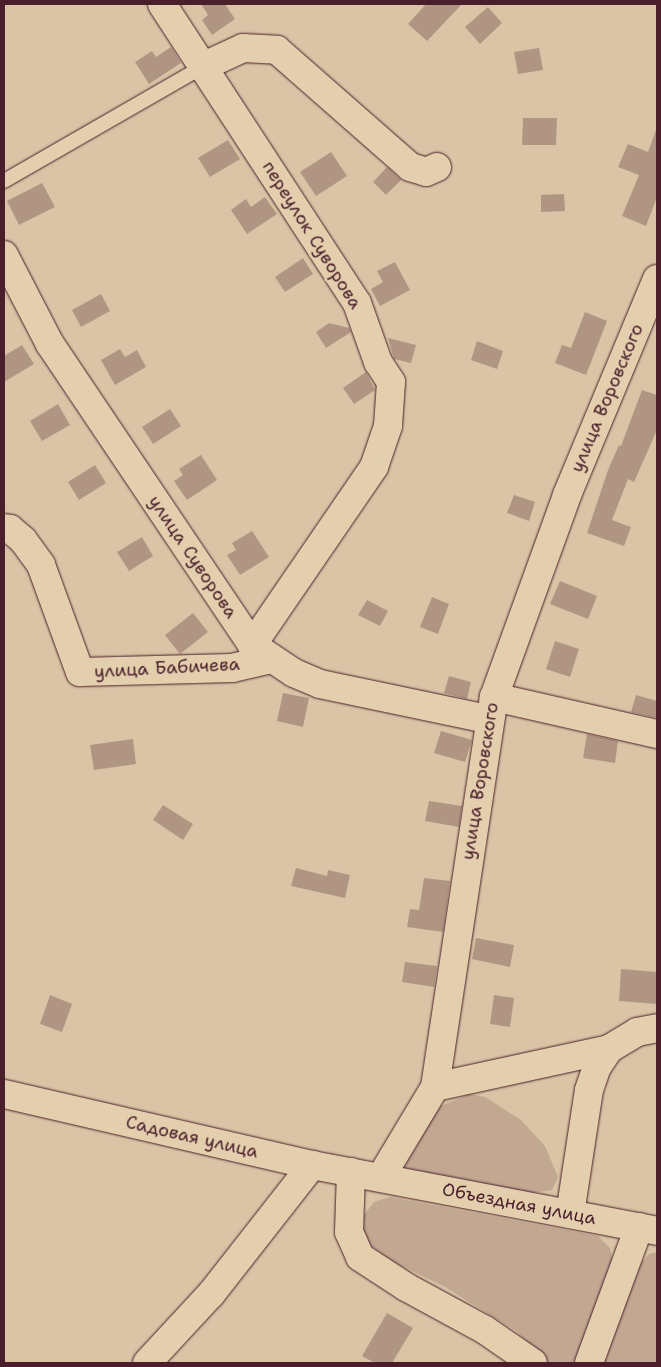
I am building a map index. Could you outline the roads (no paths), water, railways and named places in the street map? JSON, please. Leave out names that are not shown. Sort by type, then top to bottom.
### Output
[{"type":"street","name":"переулок Суворова","points":[[162,4],[357,303],[378,362],[391,382],[388,426],[374,467],[261,652]]},
{"type":"street","points":[[204,66],[243,48],[258,46],[277,50],[410,167],[426,172],[437,167]]},
{"type":"street","name":"улица Суворова","points":[[4,255],[50,344],[261,652],[320,684],[657,734]]},
{"type":"street","name":"улица Воровского","points":[[381,1177],[435,1087],[491,708],[567,495],[657,279]]},
{"type":"street","name":"улица Бабичева","points":[[4,528],[10,528],[23,540],[41,566],[80,672],[232,668],[261,652]]},
{"type":"street","points":[[570,1214],[589,1090],[597,1067],[609,1049],[624,1038],[657,1028]]},
{"type":"street","points":[[435,1087],[609,1049]]},
{"type":"street","name":"Садовая улица","points":[[6,1096],[312,1165],[381,1177]]},
{"type":"street","points":[[147,1363],[211,1294],[312,1165]]},
{"type":"street","points":[[351,1172],[349,1232],[360,1257],[406,1287],[486,1330],[533,1363]]},
{"type":"street","name":"Объездная улица","points":[[381,1177],[648,1229]]},
{"type":"street","points":[[589,1363],[648,1229]]},
{"type":"lane","points":[[4,181],[204,66]]}]
